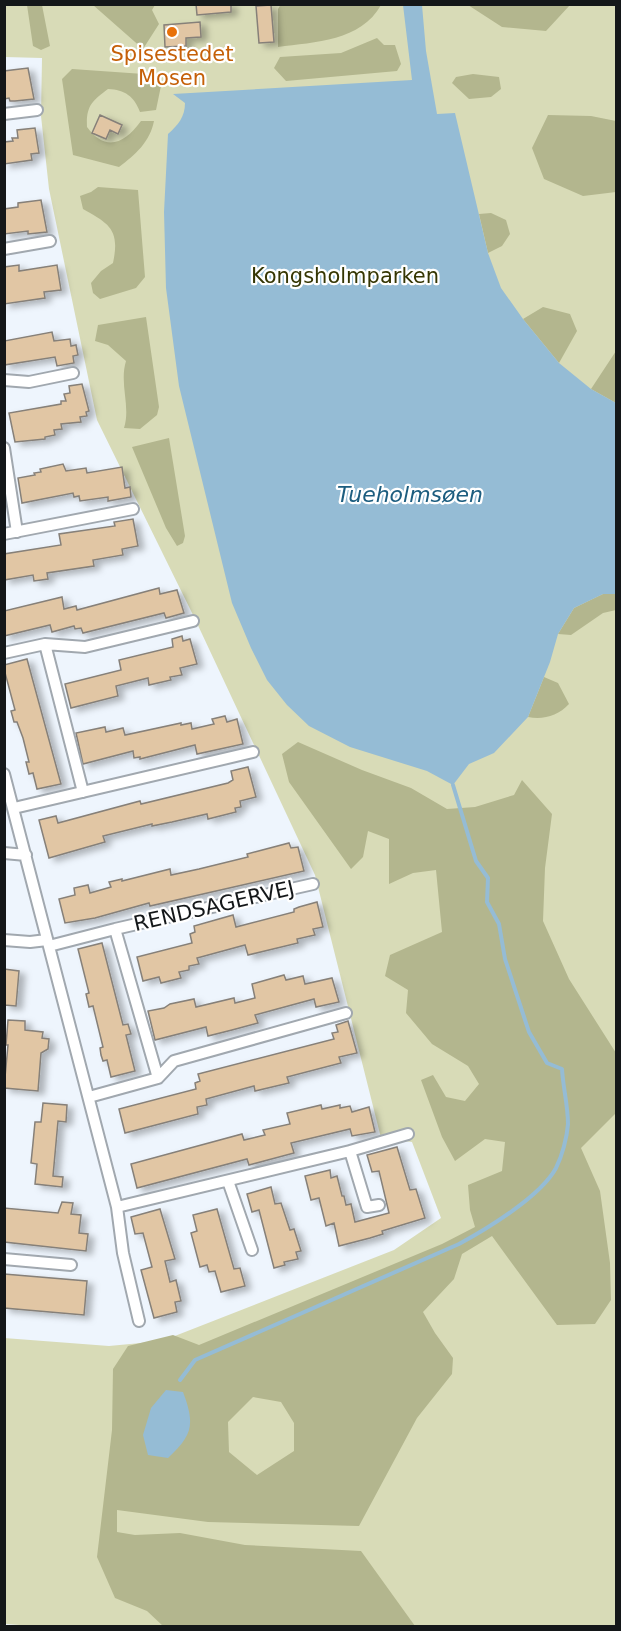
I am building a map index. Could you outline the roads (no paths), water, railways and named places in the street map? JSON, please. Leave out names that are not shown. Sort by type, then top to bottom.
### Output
[{"type":"street","points":[[4,114],[37,110]]},
{"type":"street","points":[[4,249],[50,241]]},
{"type":"street","points":[[4,380],[29,382],[73,373]]},
{"type":"street","points":[[4,448],[17,532]]},
{"type":"street","points":[[4,534],[133,509]]},
{"type":"street","points":[[4,653],[45,644],[85,647],[193,621]]},
{"type":"street","points":[[45,644],[82,792]]},
{"type":"street","points":[[14,808],[253,752]]},
{"type":"street","points":[[4,774],[117,1207],[123,1253],[139,1321]]},
{"type":"street","points":[[4,854],[26,855]]},
{"type":"street","name":"RENDSAGERVEJ","points":[[4,940],[48,943],[313,884]]},
{"type":"street","name":"RENDSAGERVEJ","points":[[115,929],[158,1078]]},
{"type":"street","points":[[89,1097],[158,1078],[174,1060],[346,1013]]},
{"type":"street","points":[[117,1207],[408,1134]]},
{"type":"street","points":[[350,1150],[367,1207],[379,1205]]},
{"type":"street","points":[[228,1181],[252,1250]]},
{"type":"street","points":[[4,1259],[71,1265]]},
{"type":"water","name":"Tueholmsøen","points":[[403,5],[422,5],[426,51],[437,114],[455,113],[488,253],[501,288],[559,363],[591,389],[616,403],[616,594],[603,594],[574,608],[558,634],[550,662],[528,717],[494,753],[469,764],[453,785],[427,771],[350,747],[309,726],[287,705],[267,680],[232,603],[179,386],[166,288],[164,212],[168,134],[180,120],[185,103],[173,94],[412,80]]},
{"type":"water","points":[[166,1390],[183,1392],[190,1421],[183,1442],[168,1458],[148,1455],[143,1435],[151,1408]]},
{"type":"waterway","points":[[180,1380],[195,1360],[471,1238],[526,1200],[549,1179],[556,1168],[568,1124],[562,1069],[547,1063],[529,1032],[505,959],[499,924],[487,902],[488,878],[476,861],[453,785]]},
{"type":"place","name":"Spisestedet Mosen","points":[[172,32]]},
{"type":"park label","name":"Kongsholmparken","points":[[345,276]]}]
